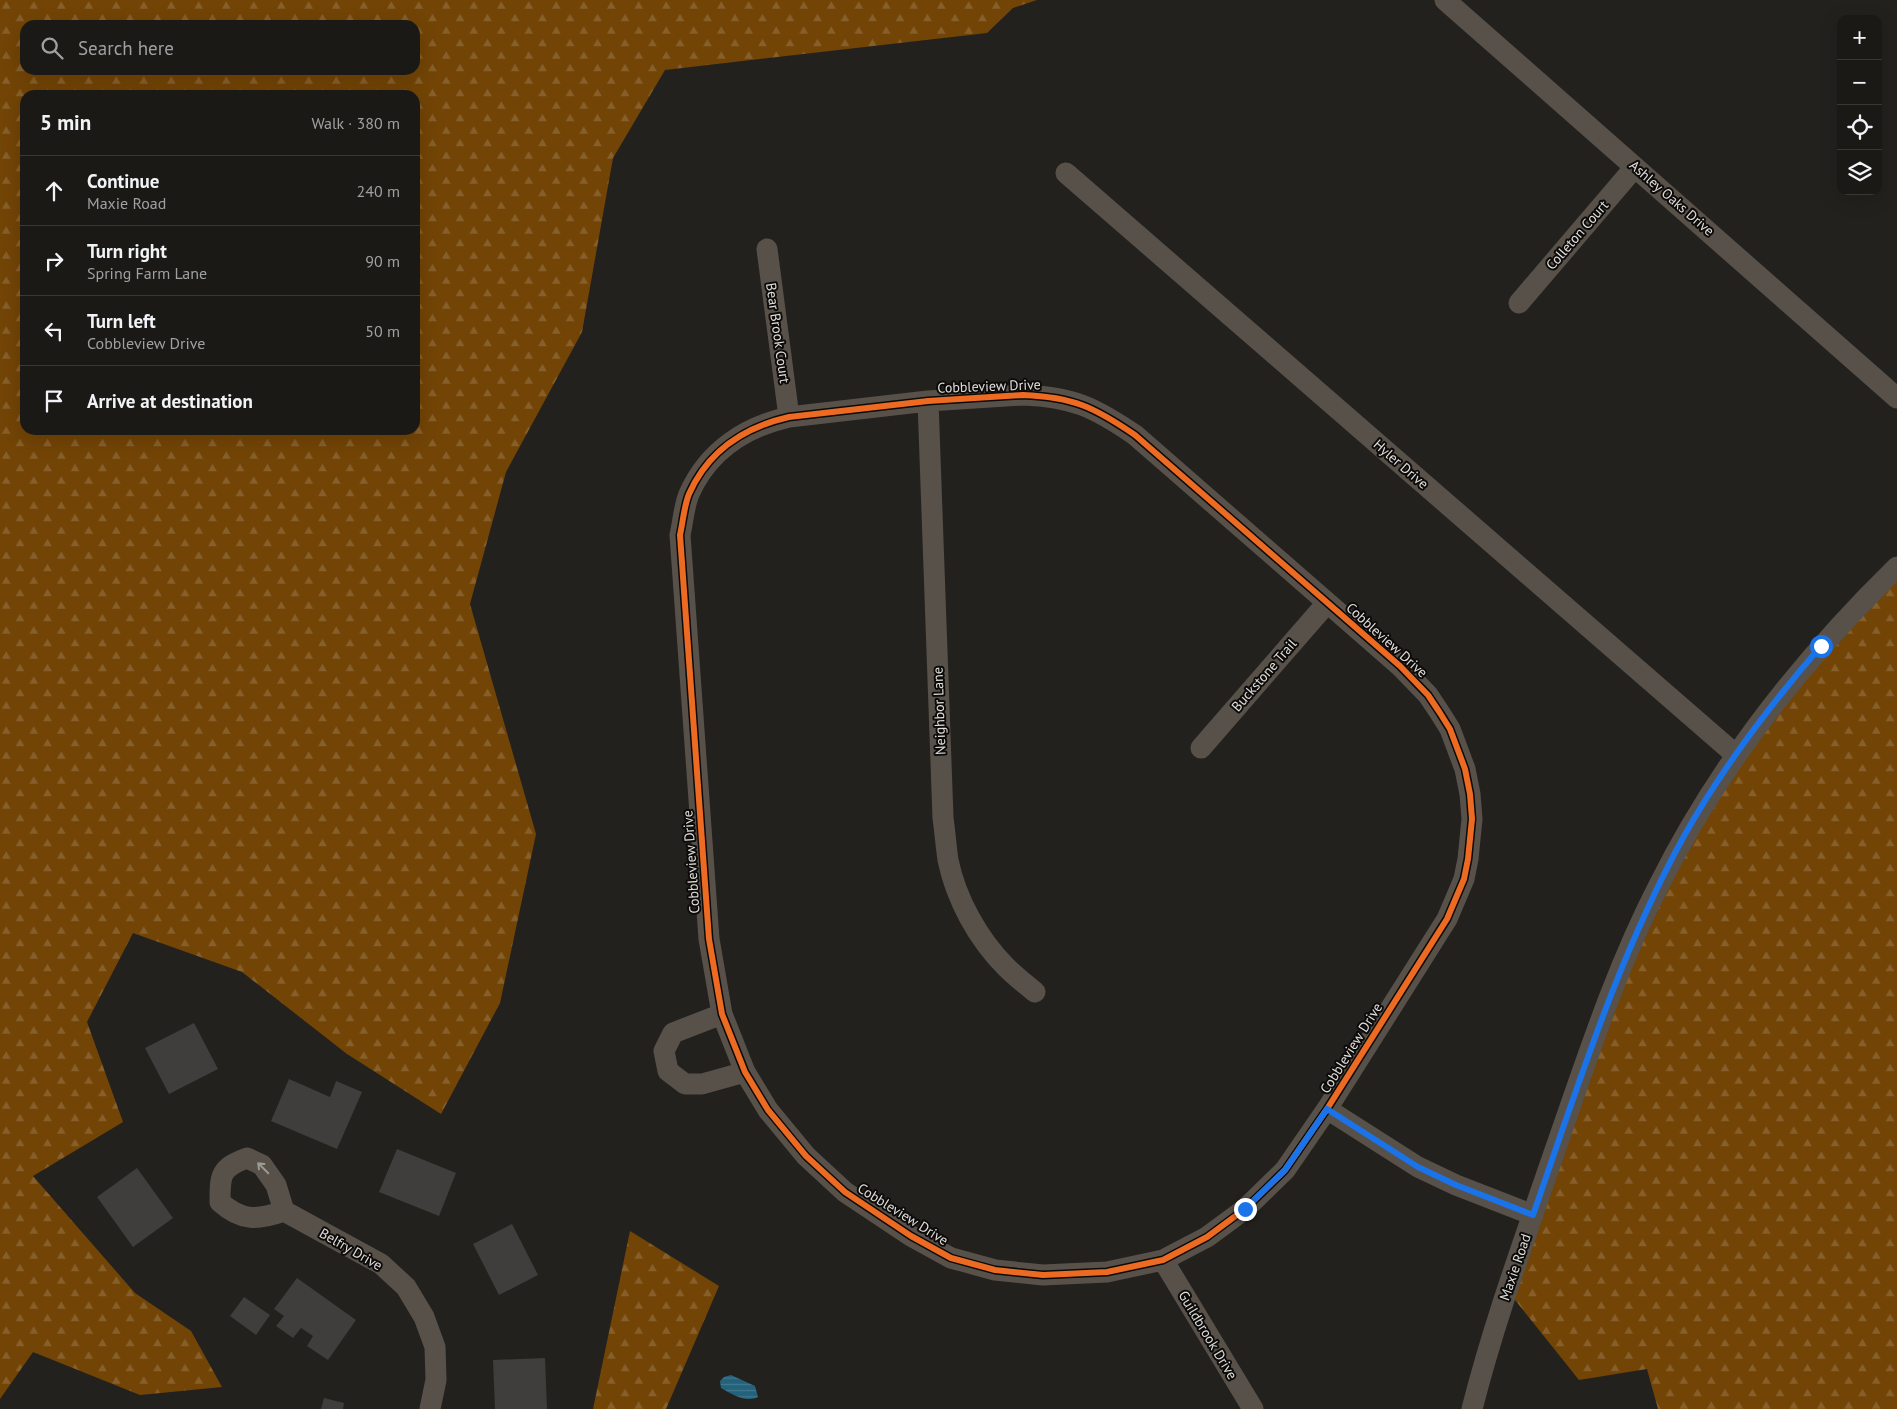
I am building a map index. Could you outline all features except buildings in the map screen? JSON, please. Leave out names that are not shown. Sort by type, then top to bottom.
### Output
[{"type":"street","name":"Ashley Oaks Drive","points":[[1446,0],[1897,398]]},
{"type":"street","name":"Colleton Court","points":[[1519,303],[1636,166]]},
{"type":"street","name":"Hyler Drive","points":[[1066,173],[1736,755]]},
{"type":"street","name":"Bear Brook Court","points":[[767,249],[789,417]]},
{"type":"street","name":"Cobbleview Drive","points":[[1023,394],[1040,395],[1076,402],[1103,414],[1135,435],[1400,666],[1428,695],[1440,713],[1450,729],[1465,769],[1472,819],[1468,859],[1464,879],[1447,919],[1327,1109],[1285,1170],[1245,1209],[1208,1237],[1163,1260],[1107,1272],[1043,1275],[995,1270],[951,1258],[911,1236],[845,1192],[806,1156],[768,1110],[745,1072],[722,1014],[709,939],[680,535],[689,495],[700,473],[713,457],[728,443],[749,429],[789,417],[928,401],[1023,394]]},
{"type":"street","name":"Neighbor Lane","points":[[928,401],[943,818],[948,861],[961,898],[993,953],[1006,968],[1035,992]]},
{"type":"street","name":"Maxie Road","points":[[1472,1409],[1507,1290],[1601,1020],[1631,944],[1658,886],[1711,791],[1784,690],[1862,601],[1897,568]]},
{"type":"street","name":"Buckstone Trail","points":[[1201,748],[1327,603]]},
{"type":"street","points":[[722,1014],[673,1034],[664,1051],[668,1071],[685,1084],[702,1084],[745,1072]]},
{"type":"street","points":[[1327,1109],[1418,1167],[1456,1185],[1533,1215]]},
{"type":"street","name":"Belfry Drive","points":[[284,1211],[381,1264],[406,1287],[424,1317],[435,1347],[436,1380],[430,1409]]},
{"type":"street","name":"Guildbrook Drive","points":[[1163,1260],[1253,1409]]},
{"type":"green space","points":[[0,0],[1037,0],[1013,8],[987,33],[665,70],[613,158],[582,332],[506,472],[470,604],[536,834],[500,1003],[441,1114],[347,1054],[242,972],[133,933],[87,1022],[123,1122],[33,1176],[135,1293],[191,1331],[222,1387],[140,1395],[33,1352],[0,1399]]},
{"type":"green space","points":[[1897,567],[1897,1409],[1658,1409],[1647,1369],[1579,1380],[1507,1290],[1601,1020],[1711,791]]},
{"type":"green space","points":[[630,1231],[719,1286],[666,1409],[593,1409]]},
{"type":"water","points":[[731,1375],[755,1386],[758,1397],[753,1399],[743,1398],[721,1388],[720,1381],[724,1377]]},
{"type":"cycle path","points":[[1023,395],[1056,398],[1082,405],[1107,417],[1135,435],[1400,666],[1428,695],[1450,729],[1465,769],[1470,794],[1472,819],[1468,859],[1464,879],[1447,919],[1327,1109],[1285,1170],[1245,1209],[1207,1237],[1163,1260],[1107,1272],[1043,1275],[995,1270],[951,1258],[911,1236],[845,1192],[806,1156],[768,1110],[745,1072],[722,1014],[709,939],[680,535],[687,499],[697,479],[706,465],[730,443],[743,434],[773,421],[789,417],[928,401],[1023,395]]},
{"type":"route","points":[[1245,1209],[1285,1170],[1327,1109],[1418,1167],[1456,1185],[1533,1215],[1601,1020],[1631,944],[1658,886],[1711,791],[1784,690],[1821,646]]}]
